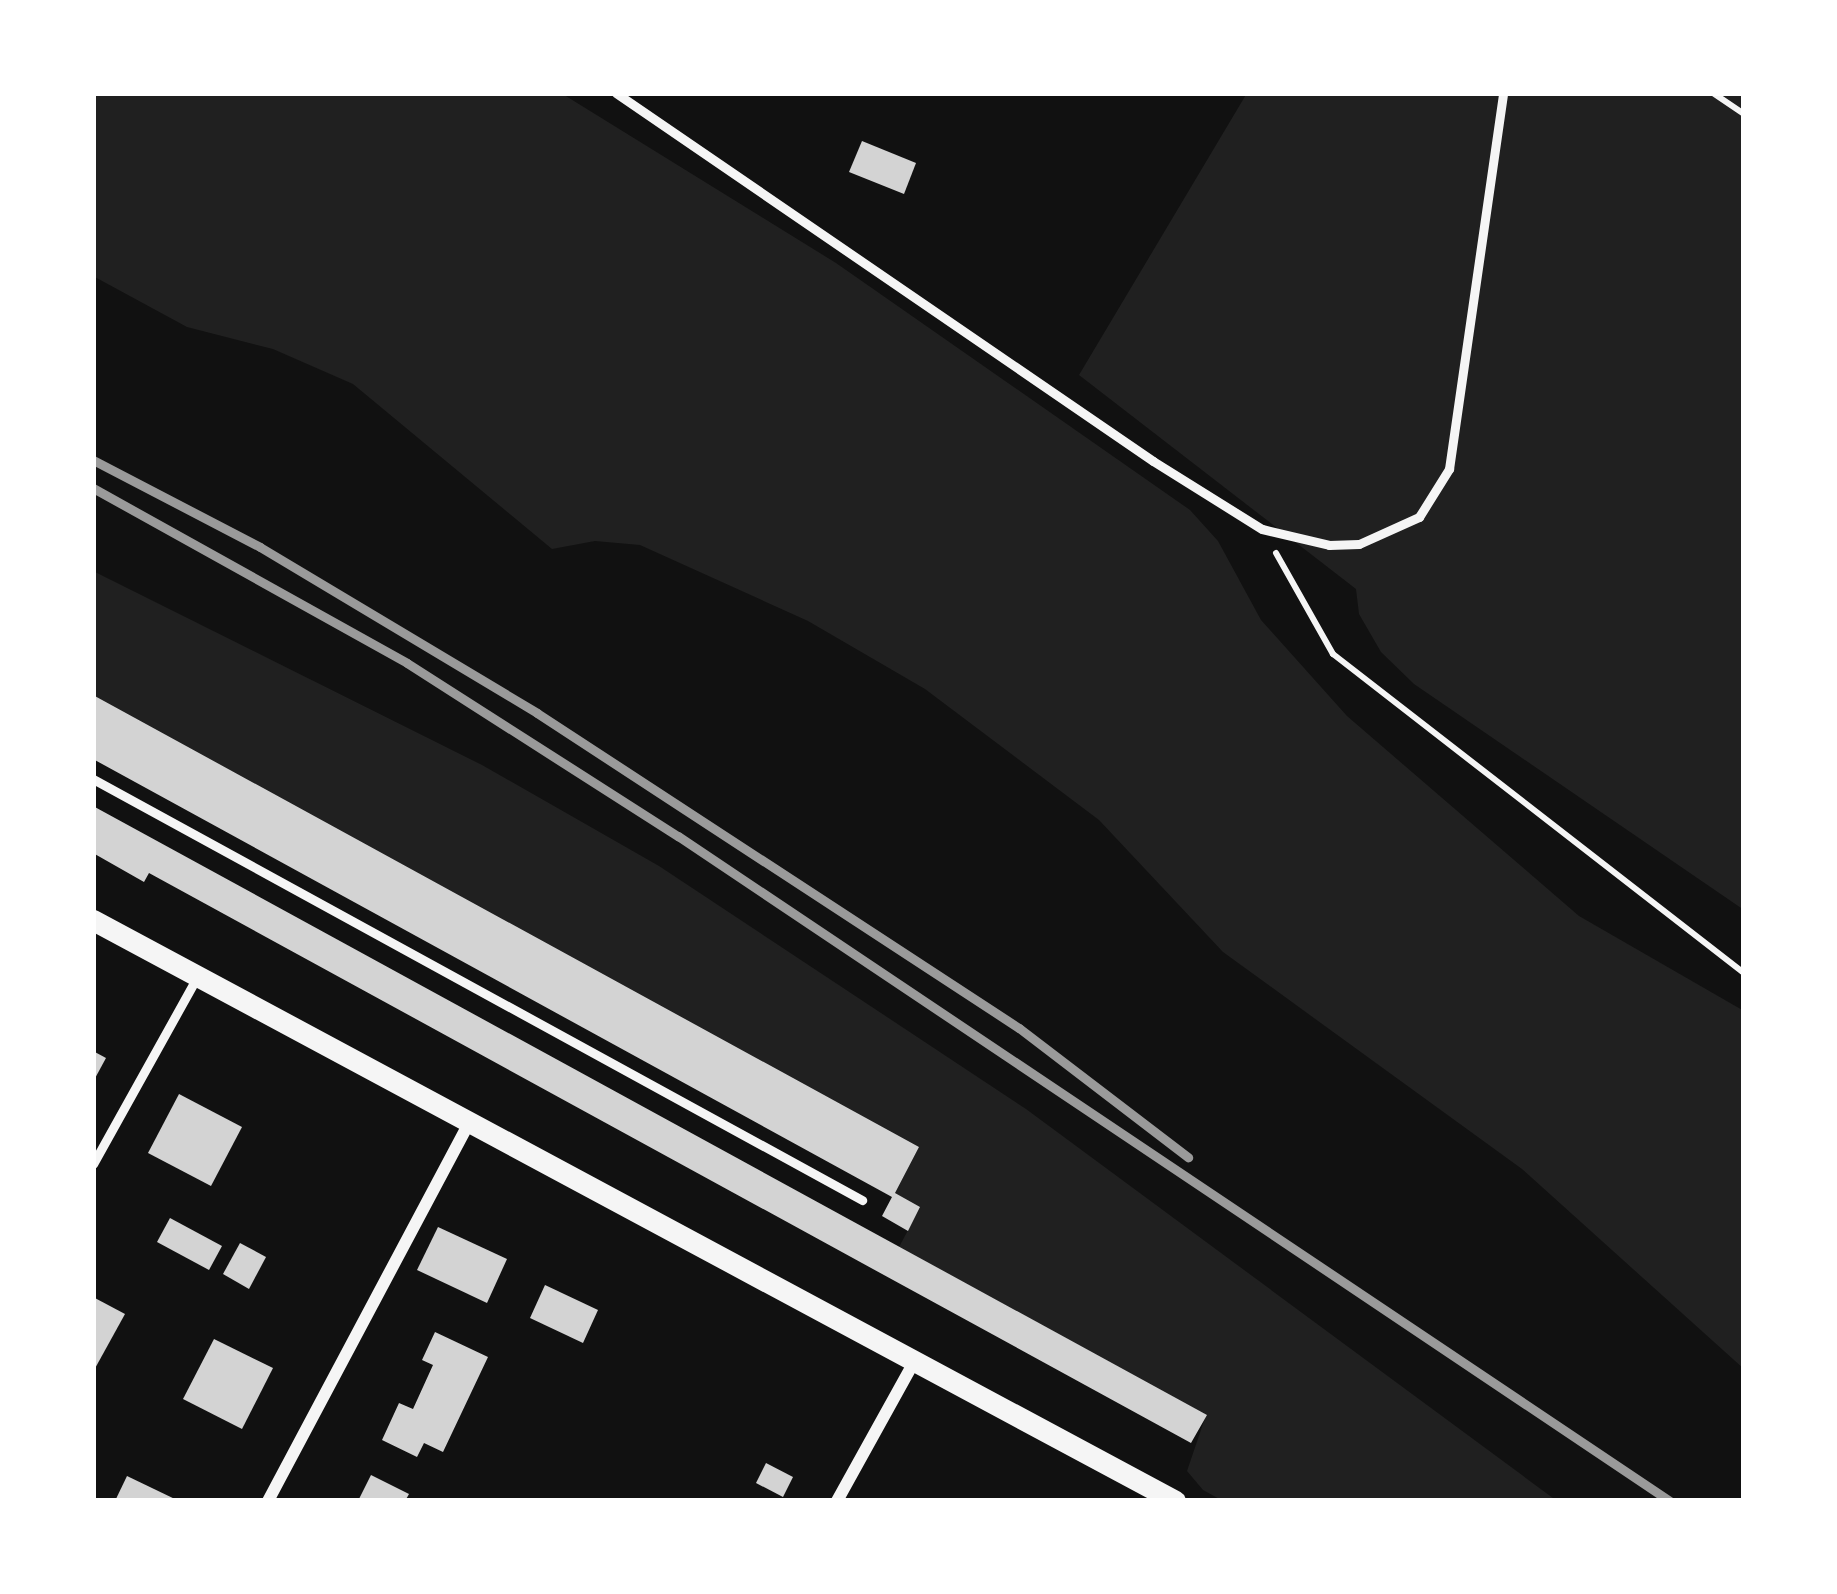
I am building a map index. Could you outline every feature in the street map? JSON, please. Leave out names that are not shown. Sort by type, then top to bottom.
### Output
[{"type":"street","points":[[93,920],[1174,1501]]},
{"type":"street","points":[[268,1501],[470,1121]]},
{"type":"street","points":[[837,1501],[915,1360]]},
{"type":"lane","points":[[616,93],[1262,529],[1359,544],[1419,518],[1435,499],[1461,419],[1503,93]]},
{"type":"lane","points":[[93,779],[862,1199]]},
{"type":"lane","points":[[93,1164],[198,975]]},
{"type":"path","points":[[1713,93],[1744,114]]},
{"type":"path","points":[[1262,529],[1333,654],[1744,974]]},
{"type":"shaded area","points":[[93,93],[561,93],[836,263],[1190,510],[1218,541],[1261,620],[1347,716],[1579,916],[1744,1011],[1744,1369],[1522,1169],[1223,952],[1099,820],[925,689],[808,621],[640,545],[595,541],[552,549],[353,384],[273,349],[187,327],[93,276]]},
{"type":"shaded area","points":[[1247,93],[1744,93],[1744,910],[1414,684],[1381,652],[1359,614],[1356,589],[1079,375]]},
{"type":"shaded area","points":[[93,571],[482,765],[659,866],[1026,1109],[1557,1501],[1223,1501],[1203,1490],[1187,1471],[1206,1415],[899,1247],[920,1208],[895,1193],[919,1147],[93,695]]},
{"type":"building","points":[[862,141],[916,163],[904,194],[849,172]]},
{"type":"building","points":[[93,695],[919,1147],[895,1193],[920,1207],[908,1231],[882,1216],[892,1197],[93,759]]},
{"type":"building","points":[[93,806],[1207,1415],[1191,1443],[149,873],[144,882],[93,853]]},
{"type":"building","points":[[93,1051],[106,1058],[93,1082]]},
{"type":"building","points":[[179,1094],[242,1127],[211,1186],[148,1153]]},
{"type":"building","points":[[170,1218],[222,1246],[209,1270],[157,1242]]},
{"type":"building","points":[[438,1227],[507,1259],[487,1303],[417,1270]]},
{"type":"building","points":[[240,1243],[266,1257],[249,1289],[223,1274]]},
{"type":"building","points":[[545,1285],[598,1310],[583,1343],[530,1318]]},
{"type":"building","points":[[93,1297],[125,1314],[93,1372]]},
{"type":"building","points":[[435,1332],[488,1357],[443,1452],[424,1443],[417,1457],[382,1440],[399,1403],[413,1409],[433,1365],[422,1360]]},
{"type":"building","points":[[214,1339],[273,1368],[242,1429],[183,1399]]},
{"type":"building","points":[[766,1463],[793,1477],[783,1497],[756,1483]]},
{"type":"building","points":[[371,1475],[409,1494],[405,1501],[358,1501]]},
{"type":"building","points":[[127,1476],[179,1501],[115,1501]]},
{"type":"railway","points":[[93,460],[260,547],[537,713],[1019,1028],[1188,1157]]},
{"type":"railway","points":[[93,488],[407,663],[678,836],[1670,1501]]}]
